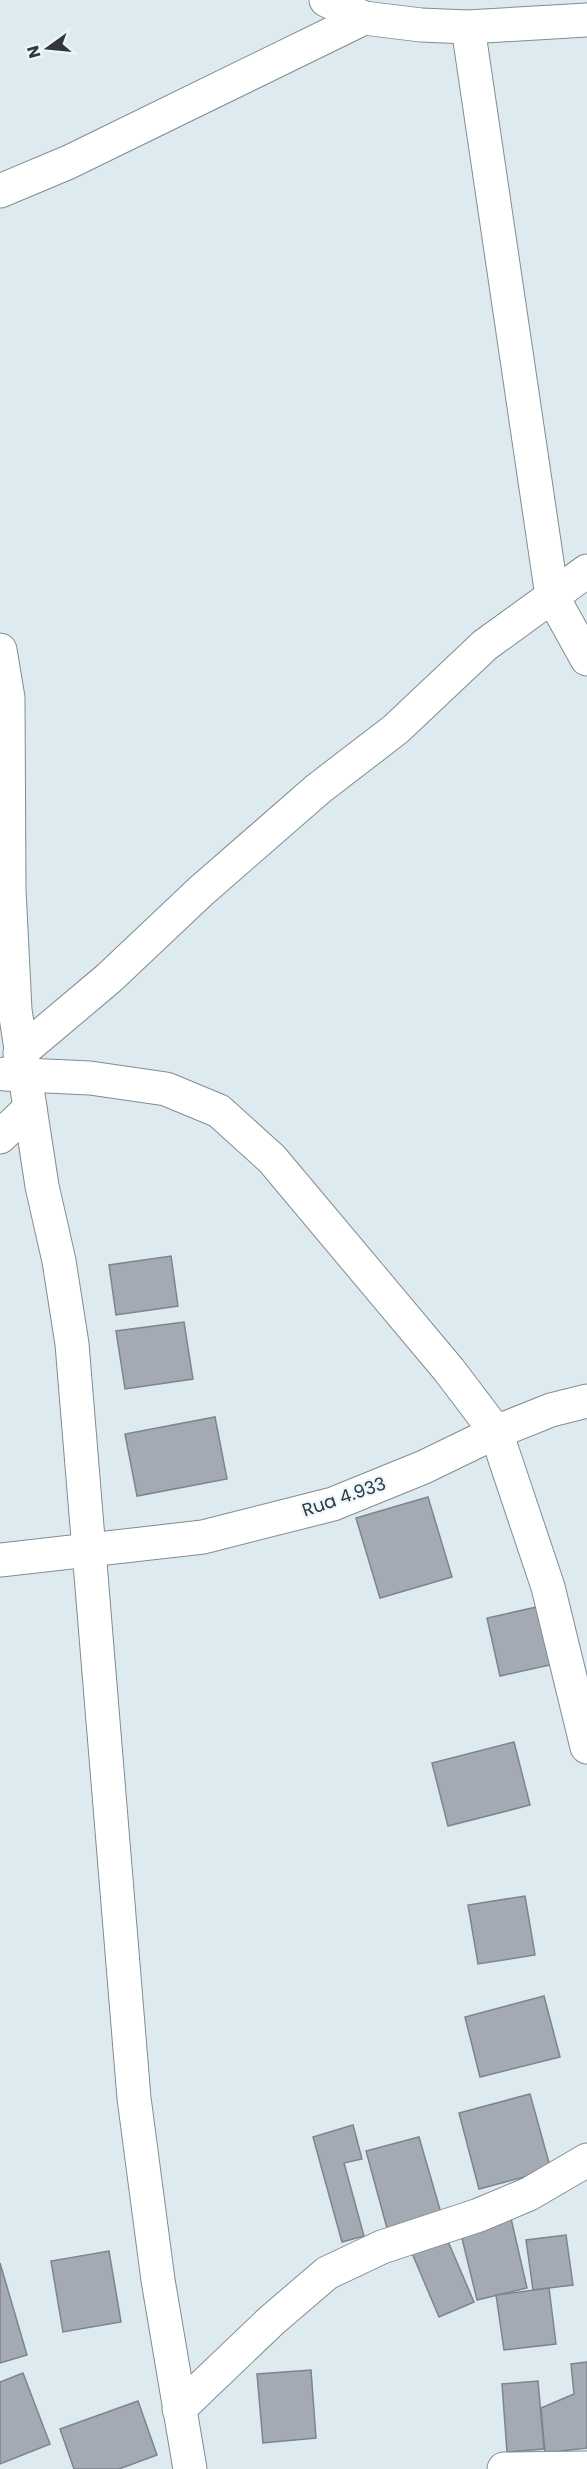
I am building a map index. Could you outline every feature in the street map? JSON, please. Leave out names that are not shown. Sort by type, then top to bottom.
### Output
[{"type":"street","points":[[326,0],[364,18]]},
{"type":"street","points":[[0,191],[69,162],[364,18],[420,13],[468,27],[587,20]]},
{"type":"street","points":[[468,27],[552,596],[587,659]]},
{"type":"street","points":[[14,1067],[201,891],[318,789],[396,729],[485,645],[587,571]]},
{"type":"street","points":[[0,650],[4,698],[15,1010],[14,1067],[30,1108],[42,1186],[59,1260],[72,1344],[134,2098],[158,2280],[190,2469]]},
{"type":"street","points":[[14,1067],[166,1089],[219,1111],[272,1159],[449,1370],[496,1432],[548,1587],[587,1747]]},
{"type":"street","points":[[0,1137],[30,1108]]},
{"type":"street","name":"Rua 4.933","points":[[0,1560],[203,1538],[333,1504],[424,1467],[496,1432],[551,1410],[587,1401]]},
{"type":"street","points":[[180,2409],[272,2321],[327,2273],[382,2247],[480,2215],[529,2194],[587,2160]]},
{"type":"street","points":[[504,2469],[587,2468]]},
{"type":"building","points":[[171,1256],[178,1306],[116,1315],[109,1265]]},
{"type":"building","points":[[184,1322],[193,1379],[125,1389],[116,1331]]},
{"type":"building","points":[[215,1417],[227,1479],[137,1496],[125,1434]]},
{"type":"building","points":[[428,1497],[452,1577],[380,1598],[356,1518]]},
{"type":"building","points":[[546,1605],[559,1663],[500,1676],[487,1618]]},
{"type":"building","points":[[514,1742],[530,1805],[448,1826],[432,1763]]},
{"type":"building","points":[[525,1896],[535,1955],[478,1964],[468,1905]]},
{"type":"building","points":[[544,1996],[560,2057],[480,2077],[465,2017]]},
{"type":"building","points":[[530,2094],[551,2170],[479,2189],[459,2113]]},
{"type":"building","points":[[353,2125],[362,2159],[344,2163],[364,2236],[342,2242],[313,2137]]},
{"type":"building","points":[[419,2137],[441,2213],[387,2228],[366,2151]]},
{"type":"building","points":[[510,2214],[527,2288],[477,2300],[459,2226]]},
{"type":"building","points":[[444,2232],[474,2302],[439,2317],[409,2246]]},
{"type":"building","points":[[566,2235],[573,2285],[533,2290],[526,2240]]},
{"type":"building","points":[[109,2251],[121,2322],[63,2332],[51,2261]]},
{"type":"building","points":[[0,2263],[27,2355],[0,2363]]},
{"type":"building","points":[[549,2288],[556,2344],[504,2350],[496,2295]]},
{"type":"building","points":[[587,2362],[587,2448],[545,2453],[541,2408],[574,2394],[571,2364]]},
{"type":"building","points":[[311,2370],[316,2438],[263,2443],[257,2374]]},
{"type":"building","points":[[23,2373],[50,2444],[0,2464],[0,2382]]},
{"type":"building","points":[[538,2381],[544,2449],[507,2452],[502,2384]]},
{"type":"building","points":[[138,2401],[157,2455],[119,2469],[74,2469],[60,2429]]}]
